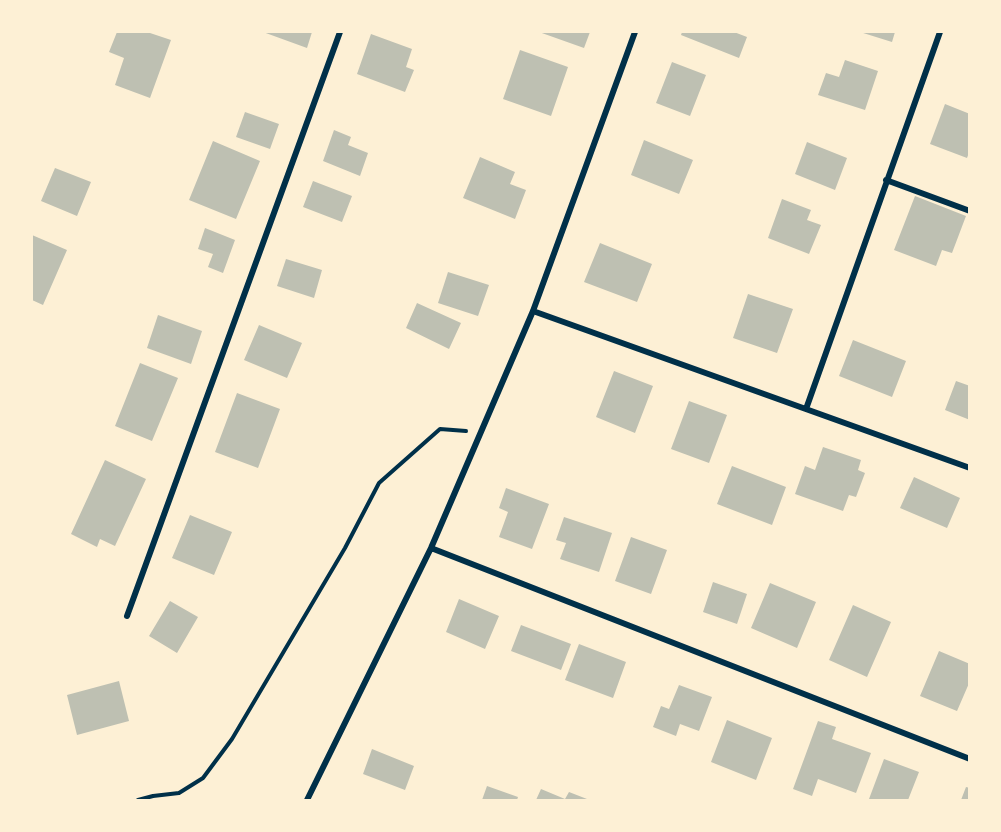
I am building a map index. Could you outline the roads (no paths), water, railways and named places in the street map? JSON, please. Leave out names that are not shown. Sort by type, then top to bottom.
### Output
[{"type":"street","points":[[127,616],[340,32]]},
{"type":"street","points":[[316,801],[308,799],[431,548],[533,311],[635,32]]},
{"type":"street","points":[[806,409],[940,32]]},
{"type":"street","points":[[886,180],[969,210]]},
{"type":"street","points":[[533,311],[969,468]]},
{"type":"street","points":[[431,548],[969,759]]}]
